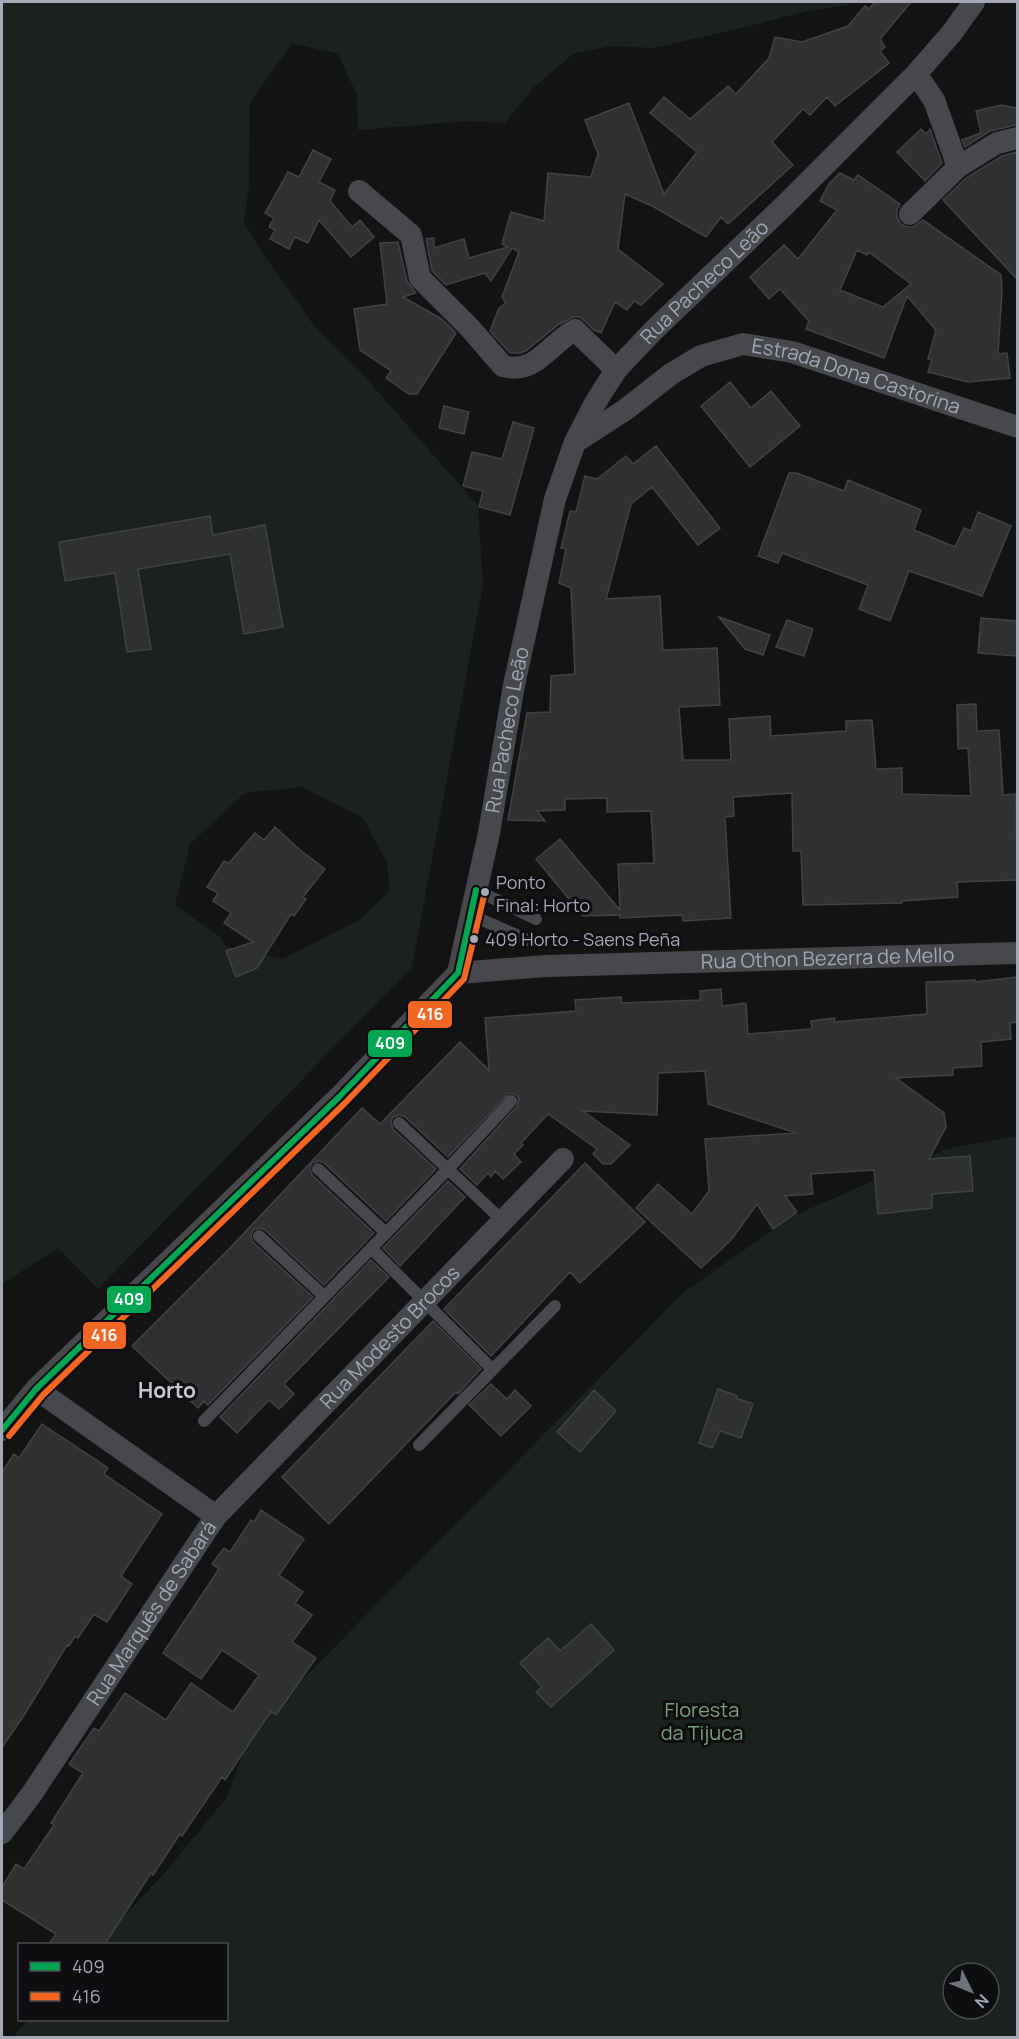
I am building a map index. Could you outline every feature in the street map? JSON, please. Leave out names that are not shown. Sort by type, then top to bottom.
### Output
[{"type":"street","name":"Rua Pacheco Leão","points":[[458,973],[489,833],[514,685],[533,592],[555,499],[575,442],[595,403],[616,370],[916,74],[951,34],[974,2]]},
{"type":"street","points":[[916,74],[934,100],[958,166]]},
{"type":"street","points":[[910,214],[958,166],[998,143],[1017,138]]},
{"type":"street","points":[[359,191],[411,235],[420,278],[469,327],[503,366],[509,368],[532,364],[573,330],[578,332],[616,370]]},
{"type":"street","name":"Estrada Dona Castorina","points":[[575,442],[625,410],[671,374],[701,356],[744,344],[792,352],[1017,427]]},
{"type":"street","name":"Rua Othon Bezerra de Mello","points":[[458,973],[546,966],[1017,953]]},
{"type":"street","points":[[2,1430],[36,1389],[339,1096],[458,973]]},
{"type":"street","name":"Rua Modesto Brocos","points":[[216,1516],[563,1159]]},
{"type":"street","name":"Rua Marquês de Sabará","points":[[2,1833],[31,1795],[216,1516],[36,1389]]},
{"type":"lane","points":[[476,890],[536,919]]},
{"type":"lane","points":[[471,915],[530,941]]},
{"type":"lane","points":[[204,1421],[448,1169],[510,1101]]},
{"type":"lane","points":[[399,1123],[503,1221]]},
{"type":"lane","points":[[318,1169],[386,1233]]},
{"type":"lane","points":[[259,1236],[324,1296]]},
{"type":"lane","points":[[371,1248],[492,1369]]},
{"type":"lane","points":[[419,1445],[555,1306]]},
{"type":"green space","points":[[2,2],[853,2],[845,6],[806,11],[654,48],[610,46],[573,54],[534,87],[505,123],[466,121],[358,130],[357,95],[338,54],[292,43],[250,103],[249,186],[244,223],[315,327],[359,370],[478,506],[483,585],[412,967],[98,1289],[58,1248],[2,1284]],"holes":[[[301,787],[363,818],[387,863],[390,891],[359,920],[283,959],[225,946],[219,936],[175,905],[190,844],[245,793]]]},
{"type":"green space","name":"Floresta da Tijuca","points":[[1017,1136],[1017,2037],[12,2038],[27,2021],[228,2021],[228,1943],[99,1943],[162,1876],[227,1797],[251,1732],[683,1293],[791,1217],[946,1149]]},
{"type":"building","points":[[875,2],[911,2],[880,39],[885,47],[880,51],[889,63],[835,106],[827,97],[810,115],[803,109],[772,142],[793,165],[728,224],[721,217],[706,237],[654,207],[625,194],[618,249],[663,284],[641,305],[634,301],[627,310],[615,302],[601,333],[594,330],[580,317],[573,317],[558,325],[527,350],[521,353],[510,353],[490,331],[499,308],[506,303],[502,297],[519,252],[512,248],[491,281],[485,273],[446,285],[432,271],[426,239],[434,238],[434,248],[464,239],[469,258],[508,247],[502,244],[511,212],[544,221],[548,173],[591,177],[598,154],[585,120],[629,103],[664,194],[697,152],[650,113],[664,97],[690,119],[728,86],[736,94],[769,58],[775,37],[802,42],[848,26],[865,6],[869,9]]},
{"type":"building","points":[[1001,105],[1017,108],[1017,125],[990,131],[965,147],[962,140],[981,133],[976,111]]},
{"type":"building","points":[[921,129],[926,134],[930,129],[942,163],[925,181],[897,152]]},
{"type":"building","points":[[313,150],[331,159],[319,182],[335,190],[330,201],[352,227],[360,220],[374,237],[351,257],[319,220],[308,243],[295,237],[289,249],[270,239],[275,230],[269,227],[274,218],[265,213],[288,172],[299,177]]},
{"type":"building","points":[[1017,152],[1017,279],[943,200],[966,178],[1002,156]]},
{"type":"building","points":[[840,173],[854,180],[858,175],[900,204],[897,217],[901,224],[913,227],[923,220],[1001,275],[998,354],[1007,353],[1010,378],[968,382],[928,372],[932,360],[928,359],[936,330],[907,296],[884,358],[806,329],[809,321],[780,289],[769,299],[750,277],[784,245],[798,259],[837,210],[820,201],[829,184]],"holes":[[[857,250],[867,255],[869,252],[911,284],[883,307],[840,290]]]},
{"type":"building","points":[[398,242],[407,281],[416,293],[403,297],[442,319],[456,333],[417,394],[409,394],[386,378],[391,371],[360,350],[354,309],[387,304],[380,243]]},
{"type":"building","points":[[730,382],[751,408],[771,391],[800,426],[750,467],[701,406]]},
{"type":"building","points":[[444,406],[469,412],[464,434],[439,428]]},
{"type":"building","points":[[513,422],[534,428],[510,515],[479,507],[483,491],[463,486],[472,452],[502,459]]},
{"type":"building","points":[[656,446],[720,528],[698,545],[652,487],[631,504],[606,599],[660,596],[663,650],[717,648],[720,705],[679,707],[683,760],[731,760],[729,719],[770,716],[771,736],[846,731],[846,721],[872,720],[876,769],[902,768],[902,794],[971,796],[968,748],[958,749],[957,705],[976,704],[977,731],[999,730],[1003,795],[1016,794],[1017,880],[957,882],[958,897],[902,901],[902,903],[803,905],[801,851],[793,851],[792,793],[733,797],[734,816],[725,817],[731,918],[683,921],[682,915],[620,918],[620,915],[583,916],[536,859],[560,839],[620,910],[618,864],[654,863],[651,811],[607,812],[607,798],[565,799],[565,810],[537,811],[545,821],[508,820],[527,713],[550,712],[551,676],[575,674],[571,588],[559,583],[566,549],[561,548],[570,511],[576,512],[585,476],[597,479],[626,456],[633,464]]},
{"type":"building","points":[[789,473],[797,473],[844,491],[848,480],[921,510],[914,530],[955,547],[964,528],[971,531],[978,512],[1011,526],[982,596],[909,571],[890,621],[859,609],[868,585],[782,553],[778,563],[758,556]]},
{"type":"building","points":[[210,516],[213,535],[265,525],[283,627],[244,634],[230,554],[138,569],[151,649],[127,652],[115,573],[65,581],[59,542]]},
{"type":"building","points":[[719,617],[770,635],[763,655],[745,649]]},
{"type":"building","points":[[981,618],[1017,621],[1017,656],[978,653]]},
{"type":"building","points":[[787,620],[813,629],[804,656],[776,647]]},
{"type":"building","points":[[275,827],[325,869],[303,897],[306,899],[294,916],[291,914],[257,968],[236,977],[226,951],[253,942],[224,923],[231,913],[213,901],[218,893],[207,887],[224,861],[229,863],[255,833],[264,840]]},
{"type":"building","points":[[1017,977],[1017,1022],[1010,1023],[1011,1039],[981,1042],[982,1066],[953,1068],[953,1075],[896,1078],[944,1113],[946,1127],[929,1159],[970,1156],[973,1191],[932,1194],[932,1208],[878,1214],[874,1170],[811,1174],[813,1194],[785,1196],[797,1212],[773,1229],[757,1204],[731,1240],[701,1268],[636,1208],[658,1184],[692,1214],[709,1191],[705,1139],[796,1133],[708,1104],[705,1071],[658,1073],[657,1115],[583,1111],[630,1145],[611,1164],[603,1164],[593,1154],[597,1149],[548,1114],[514,1154],[521,1162],[503,1179],[495,1171],[491,1177],[488,1173],[477,1185],[460,1169],[517,1106],[519,1098],[509,1093],[448,1157],[405,1117],[400,1115],[393,1117],[391,1122],[393,1129],[436,1169],[386,1221],[324,1163],[319,1161],[312,1163],[310,1168],[312,1175],[374,1233],[324,1285],[265,1230],[260,1228],[253,1230],[251,1235],[253,1242],[313,1297],[208,1405],[204,1401],[198,1408],[132,1346],[230,1248],[362,1108],[380,1124],[460,1042],[489,1070],[485,1018],[576,1011],[575,1000],[621,997],[622,1003],[700,1000],[700,991],[721,989],[722,1006],[746,1003],[748,1034],[812,1029],[811,1021],[835,1018],[834,1022],[927,1014],[926,982],[975,980],[975,982]]},
{"type":"building","points":[[585,1163],[645,1222],[580,1283],[570,1272],[491,1356],[444,1309]]},
{"type":"building","points":[[448,1181],[465,1197],[400,1266],[383,1248]]},
{"type":"building","points":[[371,1260],[389,1277],[284,1384],[294,1394],[279,1409],[269,1400],[237,1433],[220,1417]]},
{"type":"building","points":[[433,1321],[481,1369],[329,1524],[282,1477]]},
{"type":"building","points":[[491,1384],[507,1399],[515,1390],[531,1406],[501,1436],[469,1405]]},
{"type":"building","points":[[718,1389],[753,1404],[741,1438],[720,1431],[712,1448],[699,1443]]},
{"type":"building","points":[[594,1390],[616,1411],[580,1452],[557,1432]]},
{"type":"building","points":[[42,1424],[108,1468],[104,1474],[162,1514],[121,1576],[132,1584],[107,1622],[94,1614],[78,1638],[75,1636],[69,1646],[67,1645],[2,1747],[2,1472],[14,1454],[19,1458]]},
{"type":"building","points":[[261,1510],[304,1539],[279,1575],[303,1592],[295,1603],[312,1615],[292,1642],[316,1658],[276,1715],[271,1711],[225,1780],[222,1777],[182,1836],[180,1834],[153,1875],[151,1873],[106,1943],[50,1943],[56,1934],[2,1900],[2,1887],[16,1864],[24,1869],[54,1825],[51,1823],[83,1773],[69,1764],[94,1728],[99,1731],[125,1693],[166,1720],[191,1683],[233,1712],[259,1675],[222,1650],[201,1679],[163,1653],[219,1569],[212,1564],[224,1548],[230,1552],[251,1520],[254,1522]]},
{"type":"building","points":[[591,1624],[614,1650],[551,1707],[536,1692],[542,1687],[520,1663],[548,1638],[560,1651]]},
{"type":"transit line","name":"409","points":[[2,1430],[36,1389],[339,1097],[458,973],[476,890]]},
{"type":"transit line","name":"416","points":[[9,1436],[43,1395],[345,1103],[464,979],[485,892]]},
{"type":"place","name":"Ponto Final: Horto","points":[[485,892]]},
{"type":"place","name":"409 Horto - Saens Peña","points":[[474,939]]},
{"type":"district","name":"Horto","points":[[167,1391]]}]
